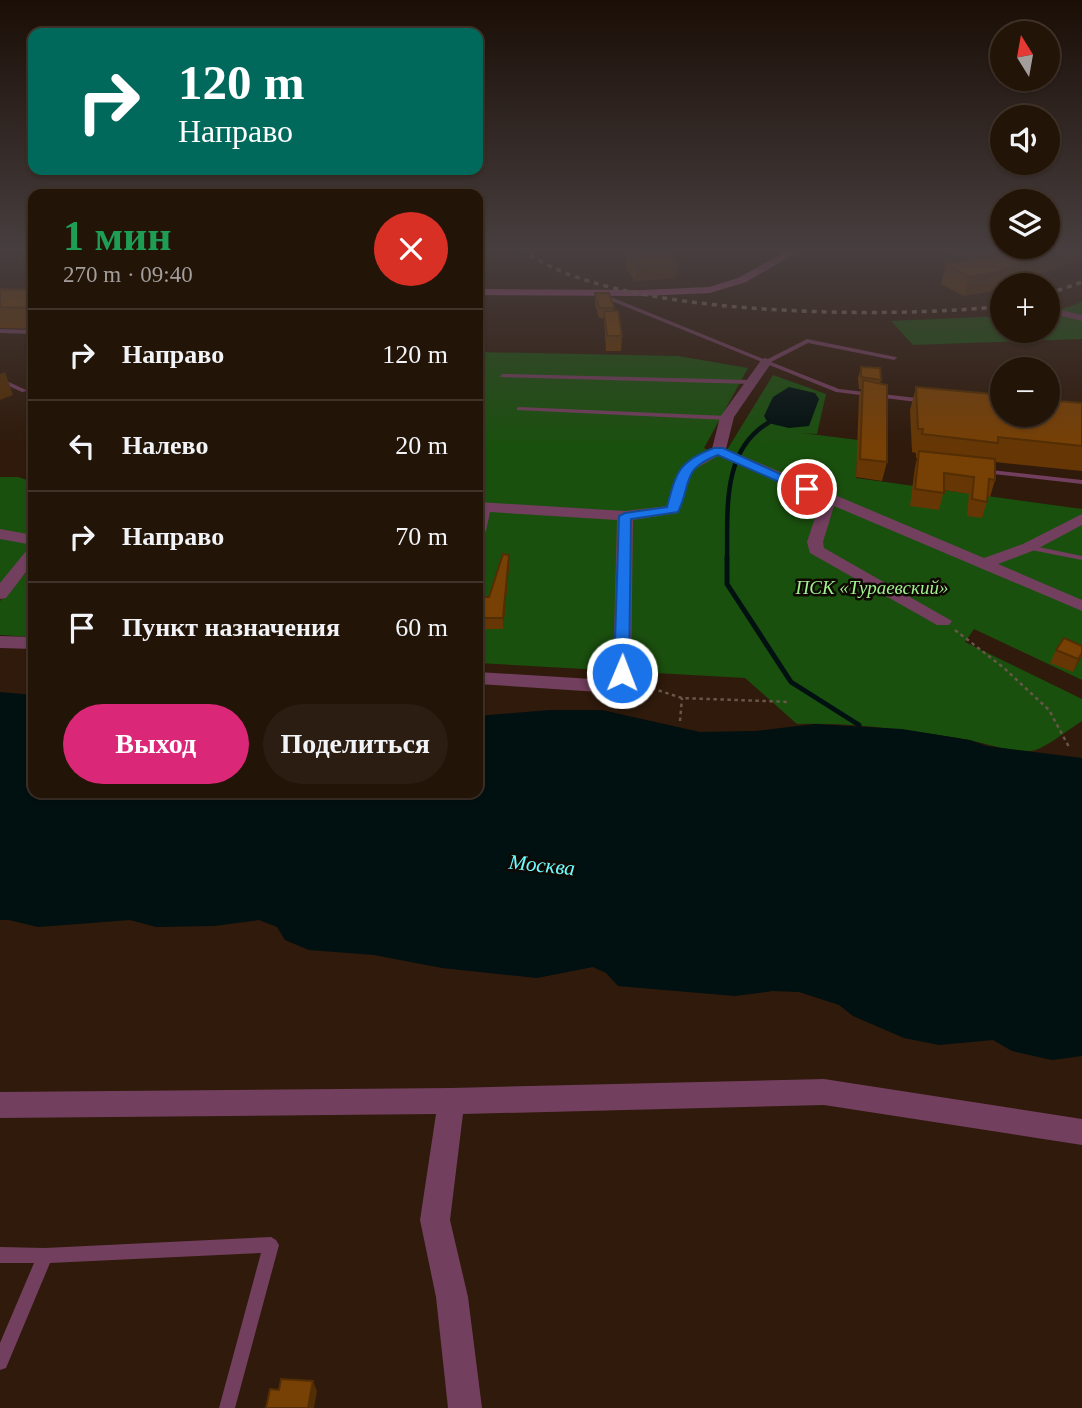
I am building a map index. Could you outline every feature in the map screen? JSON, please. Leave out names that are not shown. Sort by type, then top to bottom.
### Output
[{"type":"street","points":[[718,451],[727,418],[766,362]]},
{"type":"street","points":[[483,507],[625,516],[673,510],[682,474],[697,458],[718,451],[1082,606]]},
{"type":"street","points":[[829,499],[815,542],[816,550],[943,621]]},
{"type":"street","points":[[483,678],[614,687],[622,673],[625,516]]},
{"type":"street","points":[[982,565],[1029,547],[1082,519]]},
{"type":"street","points":[[0,534],[28,539]]},
{"type":"street","points":[[0,594],[28,559]]},
{"type":"street","points":[[0,642],[28,643]]},
{"type":"street","points":[[0,1105],[451,1101],[824,1092],[1082,1132]]},
{"type":"street","points":[[451,1101],[435,1220],[452,1297],[465,1408]]},
{"type":"lane","points":[[649,315],[838,391],[934,402]]},
{"type":"lane","points":[[0,331],[28,332]]},
{"type":"lane","points":[[766,362],[807,341],[894,358]]},
{"type":"lane","points":[[503,376],[752,382]]},
{"type":"lane","points":[[0,380],[24,391]]},
{"type":"lane","points":[[519,409],[727,418]]},
{"type":"lane","points":[[971,469],[1082,482]]},
{"type":"lane","points":[[1029,547],[1082,558]]},
{"type":"lane","points":[[0,1255],[45,1256],[271,1245],[228,1408]]},
{"type":"lane","points":[[0,1363],[45,1256]]},
{"type":"path","points":[[943,621],[1004,668],[1048,710],[1069,747]]},
{"type":"path","points":[[614,687],[651,688],[682,698],[789,702]]},
{"type":"path","points":[[680,721],[682,698]]},
{"type":"green space","points":[[1060,315],[1082,315],[1082,339],[1060,340]]},
{"type":"green space","points":[[990,317],[990,342],[913,345],[891,321]]},
{"type":"green space","name":"ПСК «Тураевский»","points":[[483,352],[678,356],[748,368],[704,448],[722,458],[773,375],[826,394],[817,434],[802,433],[858,440],[856,478],[1082,509],[1082,680],[974,629],[965,642],[1082,699],[1082,721],[1042,747],[1022,751],[963,739],[860,725],[797,724],[745,678],[483,663]]},
{"type":"green space","points":[[0,477],[18,477],[28,480],[28,553],[0,586]]},
{"type":"green space","points":[[28,570],[28,637],[0,635],[0,601]]},
{"type":"water","points":[[789,387],[815,393],[819,399],[809,426],[789,428],[768,423],[764,416],[773,397]]},
{"type":"water","name":"Москва","points":[[0,692],[28,695],[28,798],[483,798],[483,716],[550,710],[602,710],[700,732],[756,731],[815,724],[902,729],[970,740],[987,746],[1082,758],[1082,1056],[1052,1060],[1012,1051],[993,1040],[939,1045],[904,1038],[853,1016],[839,1005],[799,992],[773,991],[735,996],[618,986],[606,973],[593,967],[537,978],[442,968],[374,955],[309,950],[285,940],[277,927],[259,920],[214,926],[156,927],[130,920],[38,927],[0,920]]},
{"type":"building","points":[[604,315],[619,315],[622,336],[607,336]]},
{"type":"building","points":[[861,367],[880,368],[881,380],[861,377]]},
{"type":"building","points":[[863,380],[887,385],[887,462],[860,459]]},
{"type":"building","points":[[916,387],[990,394],[990,427],[1060,427],[1060,401],[1082,403],[1082,446],[998,437],[998,443],[922,434],[923,429],[918,429]]},
{"type":"building","points":[[919,451],[995,459],[995,480],[989,479],[987,502],[972,499],[974,477],[944,473],[944,493],[915,489]]},
{"type":"building","points":[[503,554],[509,555],[503,618],[483,618],[484,597],[489,597]]},
{"type":"building","points":[[1064,638],[1082,646],[1078,659],[1056,650]]},
{"type":"building","points":[[281,1379],[313,1381],[308,1408],[266,1408],[270,1389],[279,1390]]},
{"type":"waterway","points":[[727,559],[728,503],[735,466],[742,449],[753,435],[768,423]]},
{"type":"waterway","points":[[727,559],[727,584],[791,682],[859,725]]},
{"type":"route","points":[[622,673],[625,516],[673,510],[682,474],[697,458],[718,451],[807,489]]}]
